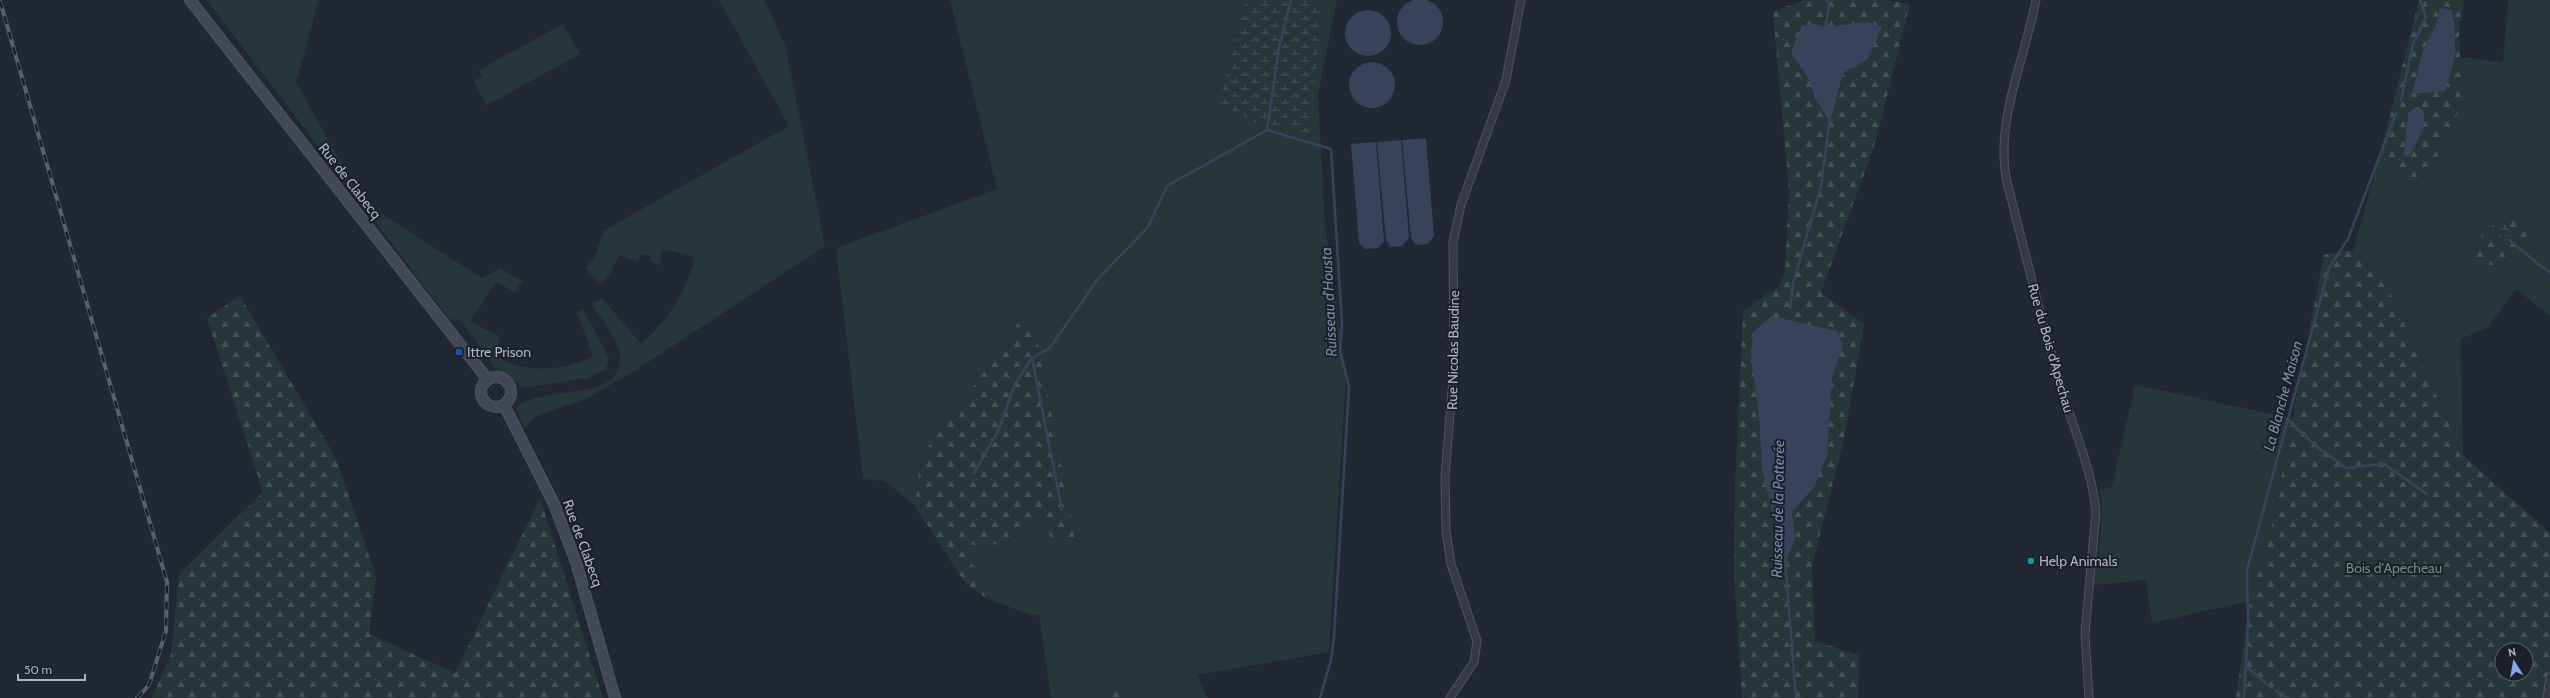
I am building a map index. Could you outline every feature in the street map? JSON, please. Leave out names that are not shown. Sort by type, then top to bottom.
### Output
[{"type":"street","name":"Rue de Clabecq","points":[[190,0],[488,380]]},
{"type":"street","name":"Rue Nicolas Baudine","points":[[1450,698],[1474,662],[1477,641],[1451,564],[1446,531],[1446,477],[1454,365],[1453,242],[1461,205],[1506,80],[1521,0]]},
{"type":"street","name":"Rue du Bois d'Apechau","points":[[2036,0],[2008,110],[2002,157],[2006,178],[2061,388],[2086,460],[2095,496],[2096,512],[2085,633],[2089,698]]},
{"type":"street","points":[[499,377],[509,383],[511,394],[504,405],[490,405],[483,398],[482,388],[488,380],[499,377]]},
{"type":"street","name":"Rue de Clabecq","points":[[504,405],[541,474],[571,548],[590,604],[615,698]]},
{"type":"street","points":[[2547,698],[2550,677]]},
{"type":"green space","points":[[207,0],[319,0],[296,82],[363,202],[482,278],[501,268],[519,280],[523,280],[515,292],[496,282],[470,321],[500,337],[494,354],[505,361],[530,368],[570,365],[593,356],[577,312],[583,309],[609,358],[606,369],[589,378],[529,387],[519,385],[507,374],[497,371],[461,321],[449,319]]},
{"type":"green space","points":[[719,0],[764,0],[785,44],[825,246],[636,370],[586,399],[536,416],[524,429],[516,408],[527,401],[542,396],[591,388],[605,384],[614,376],[619,364],[620,352],[611,333],[592,304],[602,298],[641,344],[668,315],[682,294],[687,282],[695,257],[663,249],[660,265],[649,261],[650,256],[640,254],[639,262],[619,255],[611,273],[601,284],[585,269],[595,257],[603,231],[789,126]]},
{"type":"green space","points":[[950,0],[1337,0],[1318,94],[1325,225],[1346,374],[1329,652],[1197,675],[1208,698],[1124,698],[1120,688],[1106,686],[1108,698],[1051,698],[1039,615],[1030,615],[986,598],[966,584],[915,506],[885,481],[863,479],[836,248],[997,189]]},
{"type":"green space","points":[[1246,0],[1323,0],[1310,134],[1256,123],[1219,103]]},
{"type":"green space","points":[[1804,0],[1885,0],[1910,4],[1874,147],[1821,292],[1864,324],[1844,439],[1812,566],[1815,641],[1859,655],[1858,698],[1742,698],[1734,573],[1735,489],[1743,311],[1779,286],[1785,273],[1789,190],[1773,12]]},
{"type":"green space","points":[[2419,0],[2464,0],[2459,31],[2463,101],[2441,151],[2416,184],[2396,166],[2379,158]]},
{"type":"green space","points":[[2508,0],[2550,0],[2550,316],[2516,289],[2487,328],[2461,339],[2463,455],[2375,259],[2353,251],[2379,158],[2396,166],[2416,184],[2463,101],[2461,57],[2503,62]]},
{"type":"green space","points":[[563,24],[580,54],[487,105],[473,81],[482,77],[479,70]]},
{"type":"green space","points":[[2509,213],[2531,228],[2509,265],[2481,265],[2476,258],[2482,234]]},
{"type":"green space","points":[[2504,220],[2514,233],[2507,243],[2495,231]]},
{"type":"green space","name":"Bois d'Apecheau","points":[[2343,251],[2353,251],[2375,259],[2463,455],[2550,533],[2550,698],[2236,698],[2250,601],[2270,534],[2324,255]]},
{"type":"green space","points":[[240,296],[337,460],[376,577],[369,634],[455,673],[540,498],[603,698],[152,698],[171,654],[179,574],[263,492],[207,318]]},
{"type":"green space","points":[[1019,320],[1035,325],[1074,537],[1052,541],[1044,519],[1026,523],[1025,531],[1004,543],[985,546],[965,544],[962,551],[971,561],[986,598],[966,584],[915,506],[921,456],[1013,334]]},
{"type":"green space","points":[[2135,385],[2292,418],[2270,534],[2250,601],[2152,623],[2146,580],[2094,585],[2102,513],[2099,490],[2112,487]]},
{"type":"green space","points":[[1106,686],[1120,688],[1124,698],[1108,698]]},
{"type":"water","points":[[1425,-1],[1429,0],[1439,9],[1442,13],[1442,31],[1433,41],[1425,45],[1415,45],[1407,41],[1398,31],[1397,17],[1401,9],[1411,0]]},
{"type":"water","points":[[2440,8],[2452,10],[2455,27],[2455,57],[2445,91],[2412,94],[2423,50],[2436,25]]},
{"type":"water","points":[[1373,10],[1377,11],[1387,20],[1390,24],[1390,42],[1381,52],[1373,56],[1363,56],[1355,52],[1346,42],[1345,28],[1349,20],[1359,11]]},
{"type":"water","points":[[1868,22],[1882,27],[1867,60],[1843,73],[1830,122],[1815,98],[1809,79],[1791,53],[1802,25],[1815,24],[1824,27]]},
{"type":"water","points":[[1367,62],[1377,62],[1385,66],[1391,72],[1395,80],[1395,90],[1391,98],[1385,104],[1377,108],[1367,108],[1359,104],[1353,98],[1349,90],[1349,80],[1353,72],[1359,66]]},
{"type":"water","points":[[2418,106],[2424,112],[2424,128],[2409,157],[2404,156],[2408,113]]},
{"type":"water","points":[[1426,138],[1434,236],[1428,244],[1416,245],[1411,238],[1402,140]]},
{"type":"water","points":[[1401,140],[1409,238],[1402,246],[1390,247],[1386,240],[1377,142]]},
{"type":"water","points":[[1376,142],[1384,241],[1378,248],[1365,249],[1359,243],[1351,144]]},
{"type":"water","points":[[1772,316],[1837,331],[1843,346],[1832,377],[1827,456],[1814,487],[1792,512],[1795,539],[1785,564],[1762,469],[1759,413],[1751,360],[1753,332]]},
{"type":"waterway","name":"Ruisseau d'Housta","points":[[1291,0],[1279,47],[1267,130],[1331,149],[1342,324],[1340,352],[1349,386],[1334,637],[1331,660],[1320,698]]},
{"type":"waterway","name":"Ruisseau de la Potterée","points":[[1825,31],[1829,5],[1827,0]]},
{"type":"waterway","name":"La Blanche Maison","points":[[2401,100],[2413,44],[2426,17],[2420,0]]},
{"type":"waterway","name":"La Blanche Maison","points":[[2244,698],[2248,625],[2247,570],[2329,268],[2348,239],[2396,113]]},
{"type":"waterway","name":"Ruisseau de la Potterée","points":[[1790,308],[1794,280],[1821,186],[1830,119]]},
{"type":"waterway","points":[[1062,510],[1032,358],[1050,348],[1097,280],[1148,227],[1167,186],[1267,130]]},
{"type":"waterway","points":[[2543,268],[2509,240],[2550,273]]},
{"type":"waterway","points":[[974,473],[999,429],[1015,384],[1032,358]]},
{"type":"waterway","points":[[2288,420],[2317,447],[2346,468],[2384,464],[2427,494]]},
{"type":"waterway","name":"Ruisseau de la Potterée","points":[[1785,561],[1796,698]]},
{"type":"waterway","points":[[2246,666],[2271,688]]},
{"type":"waterway","points":[[2276,691],[2288,698]]},
{"type":"railway","points":[[0,1],[167,582],[166,631],[149,685],[137,698]]},
{"type":"place","name":"Ittre Prison","points":[[459,352]]},
{"type":"place","name":"Help Animals","points":[[2031,561]]}]
